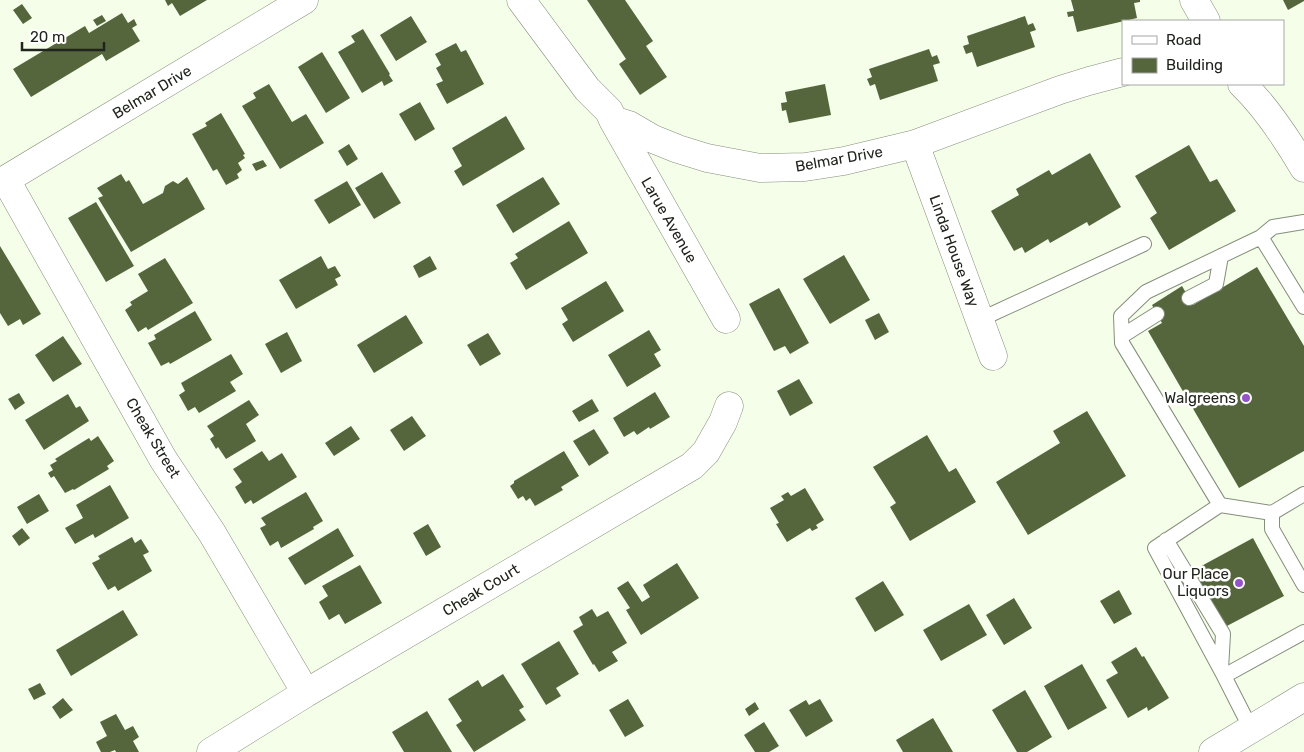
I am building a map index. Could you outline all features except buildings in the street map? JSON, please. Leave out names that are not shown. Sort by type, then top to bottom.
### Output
[{"type":"street","name":"Belmar Drive","points":[[3,182],[304,0]]},
{"type":"street","points":[[521,0],[588,89],[609,111],[613,120]]},
{"type":"street","points":[[1194,0],[1205,20]]},
{"type":"street","name":"Belmar Drive","points":[[613,120],[629,125],[653,139],[707,158],[760,168],[805,167],[844,161],[915,144],[1060,90],[1122,72]]},
{"type":"street","points":[[1243,85],[1253,94],[1276,125],[1304,168]]},
{"type":"street","name":"Larue Avenue","points":[[613,120],[726,319]]},
{"type":"street","name":"Linda House Way","points":[[915,144],[994,356]]},
{"type":"street","name":"Cheak Street","points":[[3,182],[163,459],[212,532],[306,693]]},
{"type":"street","name":"Cheak Court","points":[[211,752],[306,693],[692,466],[706,452],[723,422],[729,406]]},
{"type":"street","points":[[1213,752],[1304,697]]},
{"type":"lane","points":[[1220,505],[1122,343],[1121,316],[1146,292],[1261,237],[1273,227],[1304,222]]},
{"type":"lane","points":[[1261,237],[1304,307]]},
{"type":"lane","points":[[979,320],[1144,244]]},
{"type":"lane","points":[[1188,298],[1216,284],[1221,256]]},
{"type":"lane","points":[[1122,336],[1157,314]]},
{"type":"lane","points":[[1251,729],[1156,548],[1220,505],[1272,513],[1304,494]]},
{"type":"lane","points":[[1272,513],[1272,529],[1304,586]]},
{"type":"lane","points":[[1222,672],[1304,632]]},
{"type":"place","name":"Walgreens","points":[[1246,398]]},
{"type":"place","name":"Our Place Liquors","points":[[1239,583]]}]
